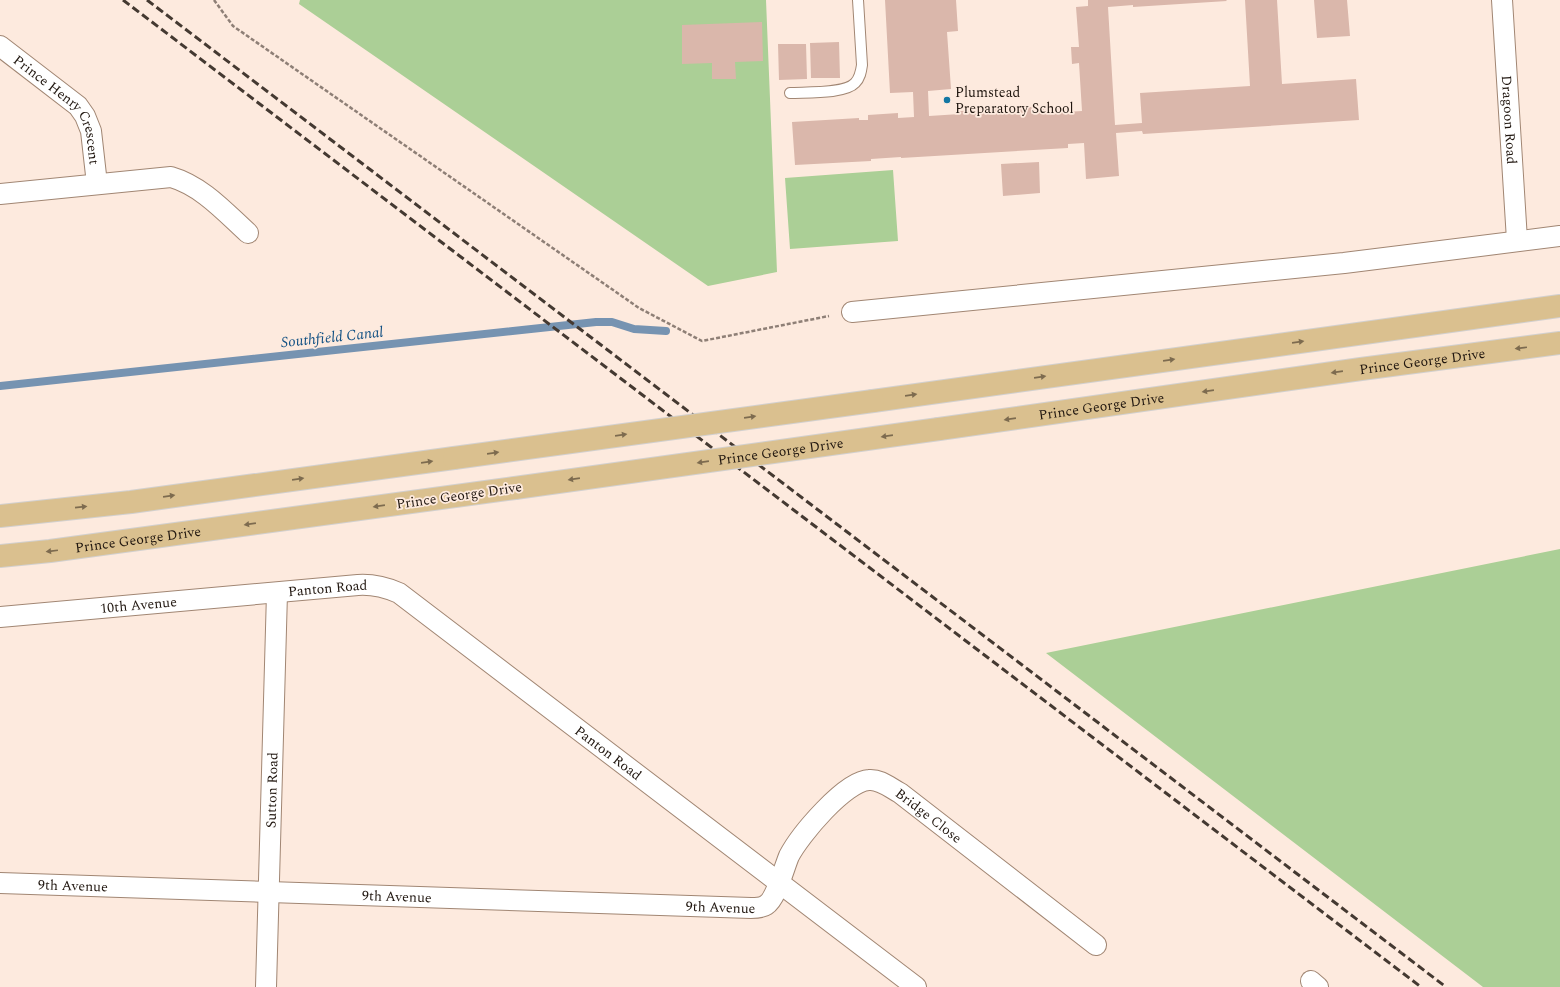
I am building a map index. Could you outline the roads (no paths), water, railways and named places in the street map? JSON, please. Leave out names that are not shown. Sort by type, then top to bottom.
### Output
[{"type":"main road","points":[[0,516],[131,502],[1560,306]]},
{"type":"main road","name":"Prince George Drive","points":[[0,556],[58,550],[515,488],[1362,369],[1560,343]]},
{"type":"street","name":"Dragoon Road","points":[[1502,0],[1517,240]]},
{"type":"street","name":"Prince Henry Crescent","points":[[0,46],[78,106],[85,116],[92,131],[97,184]]},
{"type":"street","points":[[0,194],[172,177],[182,180],[194,187],[248,233]]},
{"type":"street","points":[[852,312],[1344,263],[1517,240],[1560,236]]},
{"type":"street","name":"Panton Road","points":[[277,593],[372,584],[399,593],[916,987]]},
{"type":"street","name":"10th Avenue","points":[[0,616],[277,593]]},
{"type":"street","name":"Sutton Road","points":[[266,987],[277,593]]},
{"type":"street","name":"Bridge Close","points":[[780,883],[788,858],[794,848],[831,802],[852,785],[869,780],[881,782],[900,793],[1096,946]]},
{"type":"street","name":"9th Avenue","points":[[0,883],[750,908],[766,905],[780,883]]},
{"type":"lane","points":[[790,93],[845,89],[856,82],[862,66],[858,0]]},
{"type":"waterway","name":"Southfield Canal","points":[[0,386],[596,322],[612,322],[634,329],[666,331]]},
{"type":"railway","points":[[123,0],[1421,987]]},
{"type":"railway","points":[[147,0],[1446,987]]},
{"type":"place","name":"Plumstead Preparatory School","points":[[947,100]]}]
